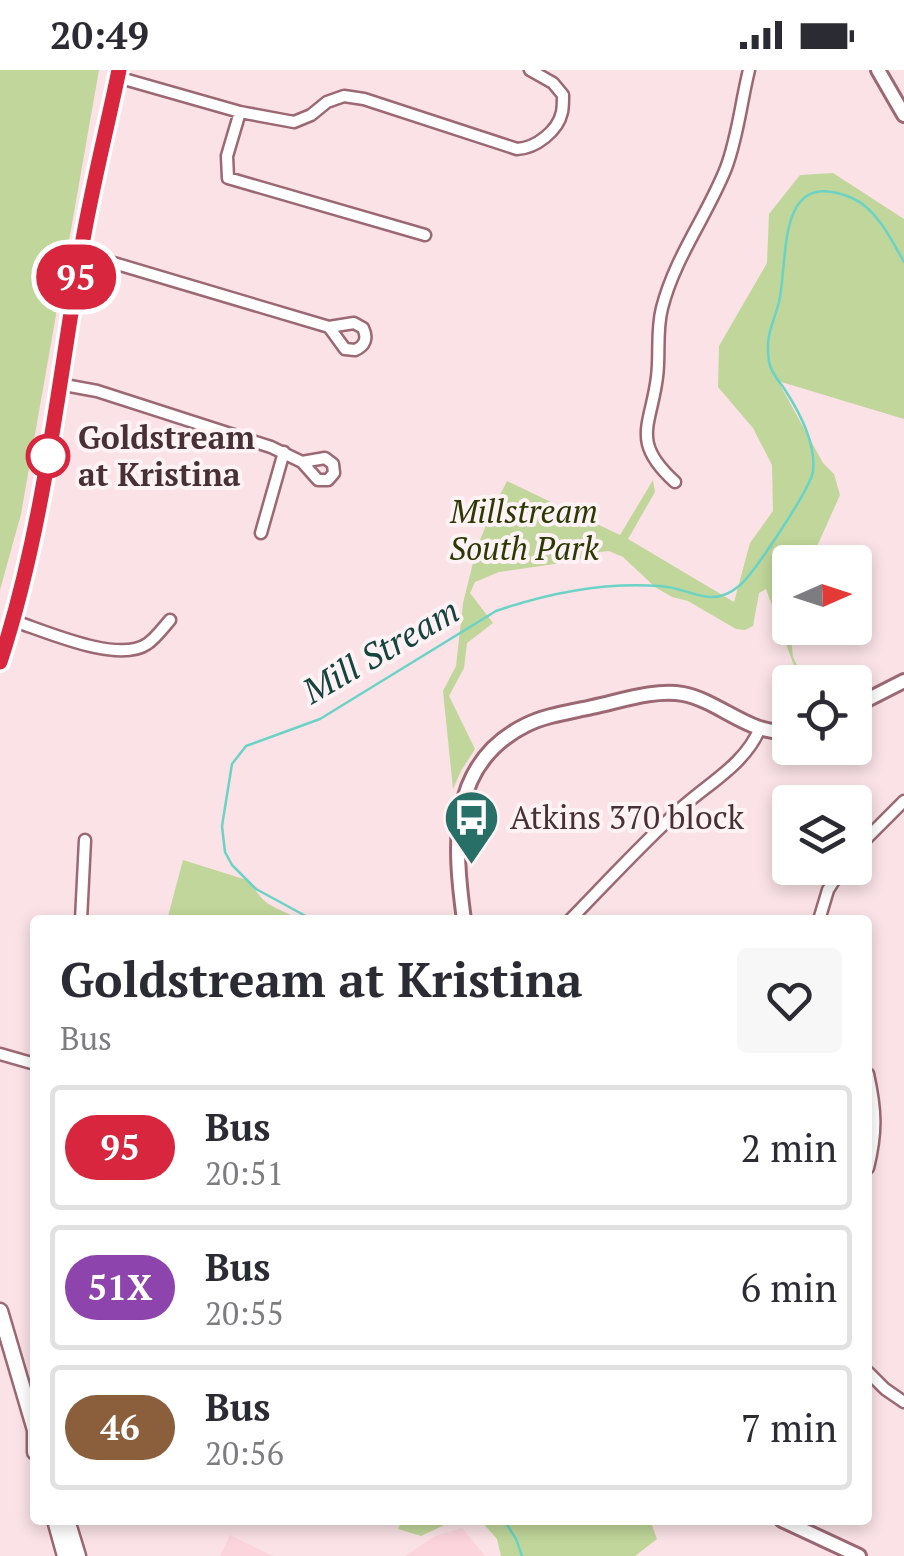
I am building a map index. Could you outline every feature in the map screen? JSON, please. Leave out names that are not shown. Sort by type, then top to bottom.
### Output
[{"type":"main road","points":[[0,662],[14,621],[40,503],[80,253],[118,73]]},
{"type":"main road","points":[[0,1311],[30,1413]]},
{"type":"main road","points":[[65,1556],[66,1530]]},
{"type":"main road","points":[[66,1530],[78,1556]]},
{"type":"street","points":[[118,73],[240,112],[294,122],[344,96],[518,148],[530,148],[562,116],[563,95],[553,83],[530,70]]},
{"type":"street","points":[[675,482],[648,449],[646,429],[658,376],[658,330],[665,296],[731,153],[749,70]]},
{"type":"street","points":[[878,70],[904,115]]},
{"type":"street","points":[[240,112],[227,156],[228,178],[424,236]]},
{"type":"street","points":[[80,253],[329,327]]},
{"type":"street","points":[[59,384],[97,392],[284,452],[302,462]]},
{"type":"street","points":[[261,533],[284,452]]},
{"type":"street","points":[[14,621],[94,647],[133,650],[148,644],[170,620]]},
{"type":"street","points":[[872,698],[904,682]]},
{"type":"street","points":[[464,915],[457,848],[462,805],[477,765],[498,742],[514,732],[544,718],[669,693],[696,698],[772,731]]},
{"type":"street","points":[[575,915],[680,809],[724,774],[746,751],[760,728]]},
{"type":"street","points":[[872,833],[904,801]]},
{"type":"street","points":[[80,915],[85,840]]},
{"type":"street","points":[[820,915],[831,885]]},
{"type":"street","points":[[0,1054],[30,1063]]},
{"type":"street","points":[[872,1092],[876,1134],[872,1151]]},
{"type":"street","points":[[872,1376],[904,1402]]},
{"type":"street","points":[[793,1525],[858,1556]]},
{"type":"shaded area","points":[[462,1528],[485,1556],[405,1556],[435,1536]]},
{"type":"shaded area","points":[[230,1535],[273,1556],[220,1556]]},
{"type":"green space","points":[[0,70],[99,70],[21,514],[0,590]]},
{"type":"green space","name":"Millstream South Park","points":[[833,173],[904,219],[904,419],[778,381],[823,463],[834,474],[840,495],[818,545],[772,545],[772,605],[766,589],[759,593],[753,626],[745,630],[672,597],[655,587],[623,557],[609,551],[575,561],[499,572],[475,582],[470,593],[493,623],[467,643],[464,668],[449,696],[475,749],[453,789],[443,691],[456,666],[463,603],[477,547],[507,481],[620,535],[653,480],[655,492],[628,539],[734,602],[750,543],[773,511],[772,465],[753,428],[718,387],[719,346],[767,263],[769,214],[800,175]]},
{"type":"green space","points":[[786,645],[792,645],[797,665]]},
{"type":"green space","points":[[183,860],[250,881],[266,902],[291,915],[168,915]]},
{"type":"green space","points":[[400,1525],[444,1525],[421,1536],[398,1529]]},
{"type":"green space","points":[[484,1525],[652,1525],[657,1539],[635,1556],[501,1556],[497,1539]]},
{"type":"waterway","name":"Mill Stream","points":[[304,915],[256,889],[225,852],[222,826],[232,764],[246,746],[320,719],[496,611],[598,587],[660,586],[710,597],[739,586],[780,531],[813,471],[806,431],[771,369],[768,352],[786,241],[798,205],[810,194],[827,191],[852,198],[876,217],[904,262]]},
{"type":"waterway","name":"Mill Stream","points":[[507,1525],[522,1556]]},
{"type":"bus line","name":"95","points":[[0,662],[14,621],[40,503],[80,253],[119,70]]},
{"type":"place","name":"Goldstream at Kristina","points":[[48,456]]},
{"type":"place","name":"Atkins 370 block","points":[[471,867]]}]
